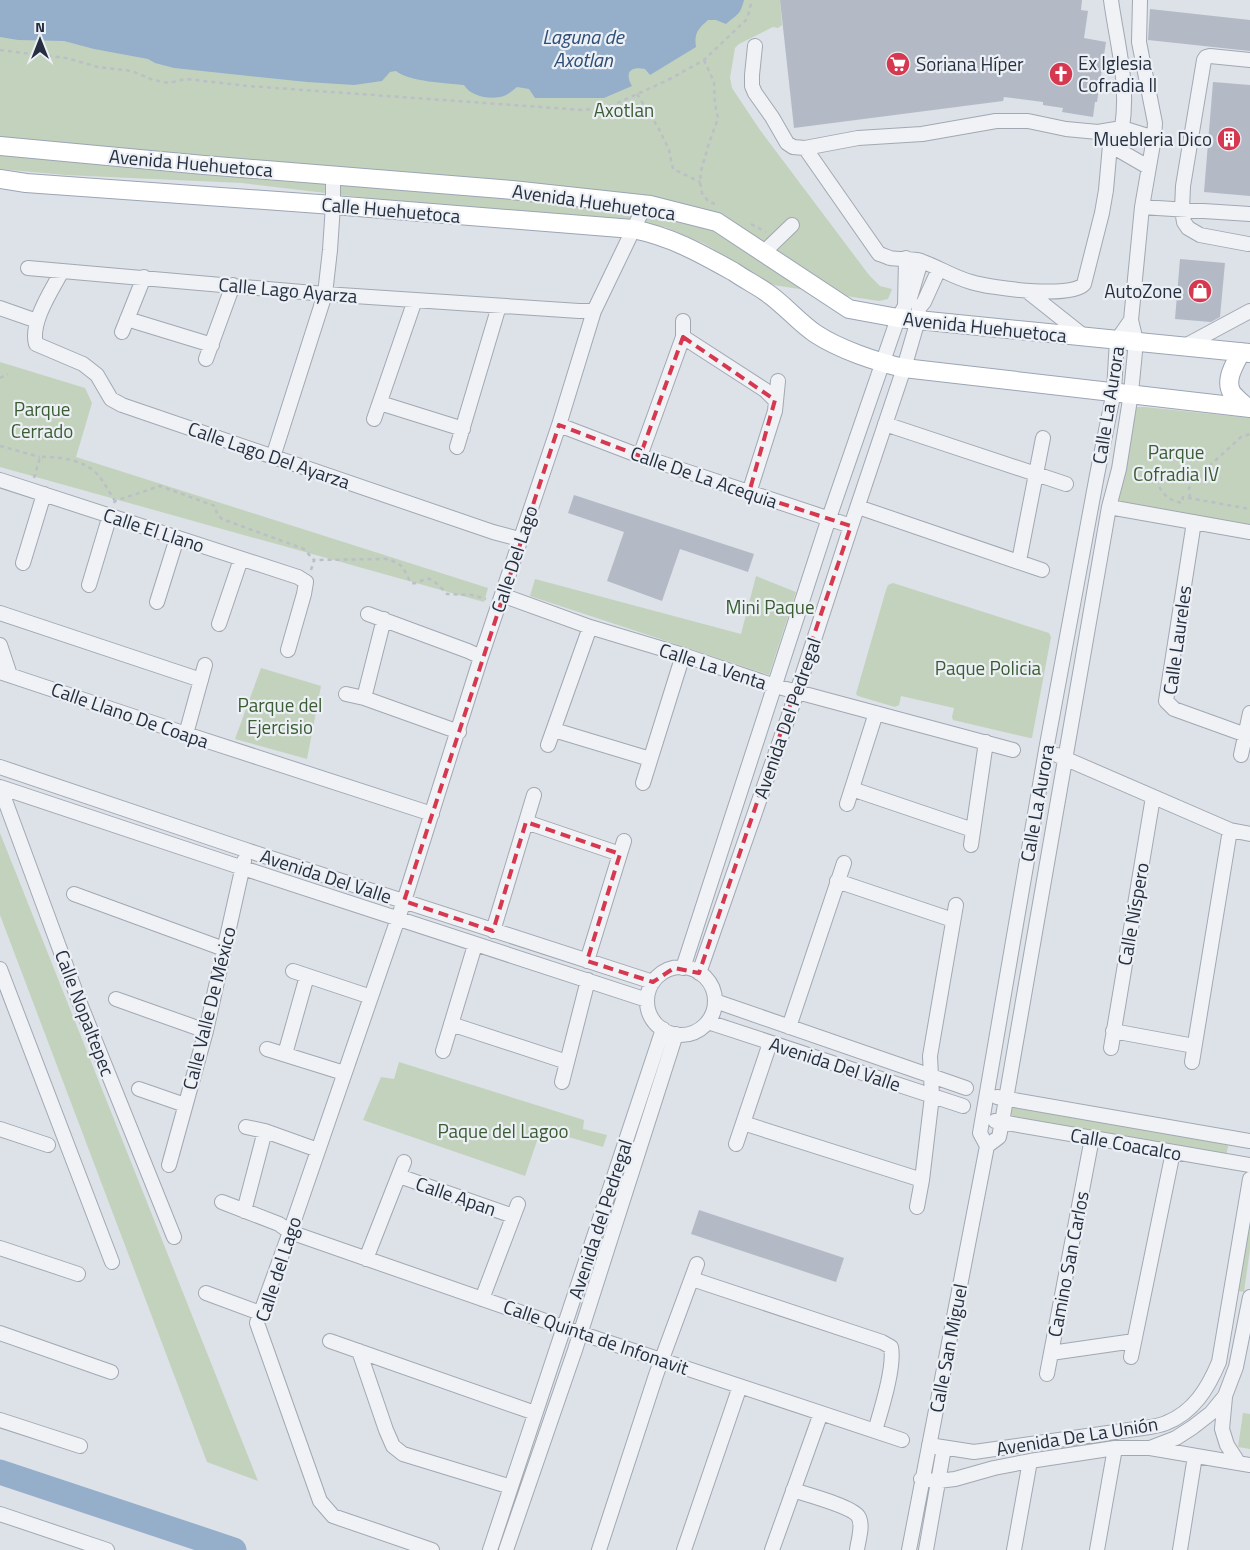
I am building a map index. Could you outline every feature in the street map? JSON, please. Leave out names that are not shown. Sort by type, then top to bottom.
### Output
[{"type":"main road","name":"Avenida Huehuetoca","points":[[0,146],[512,190],[645,205],[717,222],[849,309],[910,313],[1086,337],[1245,353]]},
{"type":"main road","name":"Calle Huehuetoca","points":[[0,179],[26,183],[633,229],[653,233],[676,241],[700,253],[767,292],[815,333],[832,343],[883,364]]},
{"type":"main road","points":[[1245,353],[1232,369],[1230,387],[1232,393],[1248,408]]},
{"type":"main road","points":[[883,364],[1248,408]]},
{"type":"street","points":[[1111,0],[1124,84],[1122,128]]},
{"type":"street","points":[[1130,320],[1142,207],[1155,123],[1139,42],[1140,0]]},
{"type":"street","points":[[755,46],[752,86],[787,143],[793,148],[805,148],[858,138],[922,134],[996,121],[1028,121],[1098,132],[1122,128],[1154,138]]},
{"type":"street","points":[[1248,244],[1200,235],[1188,228],[1184,222],[1182,210],[1183,186],[1204,60],[1210,56],[1250,60]]},
{"type":"street","points":[[1098,132],[1110,145],[1148,167]]},
{"type":"street","points":[[805,148],[879,254],[890,258],[906,258],[930,265],[955,277],[974,283],[1049,293],[1079,288],[1084,285],[1102,213],[1110,145]]},
{"type":"street","points":[[273,457],[325,294],[330,250],[333,176]]},
{"type":"street","name":"Calle Del Lago","points":[[398,919],[459,732],[481,657],[559,425],[594,311],[645,205]]},
{"type":"street","points":[[1142,207],[1250,214]]},
{"type":"street","points":[[763,253],[792,225]]},
{"type":"street","points":[[906,258],[910,313]]},
{"type":"street","points":[[910,313],[924,302],[930,265]]},
{"type":"street","points":[[910,313],[910,299],[930,265]]},
{"type":"street","name":"Calle Lago Ayarza","points":[[28,268],[325,294],[579,312],[594,311]]},
{"type":"street","points":[[0,308],[37,320],[62,271]]},
{"type":"street","points":[[144,277],[124,326],[212,345]]},
{"type":"street","points":[[206,359],[233,285]]},
{"type":"street","points":[[1027,291],[1086,337]]},
{"type":"street","points":[[374,419],[415,300]]},
{"type":"street","points":[[457,447],[499,306]]},
{"type":"street","points":[[1183,347],[1249,306]]},
{"type":"street","name":"Avenida Del Pedregal","points":[[683,968],[829,518],[883,364],[910,313]]},
{"type":"street","name":"Avenida Del Pedregal","points":[[699,973],[797,692],[850,526],[904,368],[910,313]]},
{"type":"street","name":"Calle Lago Del Ayarza","points":[[37,320],[34,336],[36,344],[83,364],[97,376],[112,399],[122,405],[520,540]]},
{"type":"street","name":"Calle La Aurora","points":[[1002,1122],[1109,507],[1119,469],[1122,392],[1116,340],[1130,320]]},
{"type":"street","name":"Calle La Aurora","points":[[983,1119],[1046,750],[1097,475],[1136,341],[1130,320]]},
{"type":"street","points":[[640,456],[683,337],[683,321]]},
{"type":"street","points":[[683,337],[765,390],[776,400]]},
{"type":"street","points":[[749,493],[775,411],[778,381]]},
{"type":"street","points":[[380,403],[463,429]]},
{"type":"street","points":[[885,424],[1066,484]]},
{"type":"street","name":"Calle De La Acequia","points":[[559,425],[640,456],[850,526]]},
{"type":"street","points":[[1019,561],[1043,438]]},
{"type":"street","name":"Calle El Llano","points":[[0,480],[298,577],[306,582]]},
{"type":"street","points":[[24,563],[44,494]]},
{"type":"street","points":[[858,507],[1042,570]]},
{"type":"street","points":[[1109,507],[1250,532]]},
{"type":"street","points":[[89,585],[110,516]]},
{"type":"street","name":"Calle Laureles","points":[[1194,522],[1166,701],[1174,709],[1246,735]]},
{"type":"street","points":[[156,602],[177,538]]},
{"type":"street","points":[[219,624],[241,559]]},
{"type":"street","points":[[288,650],[306,582]]},
{"type":"street","name":"Calle La Venta","points":[[501,599],[683,655],[775,686],[1013,750]]},
{"type":"street","points":[[0,614],[201,680]]},
{"type":"street","points":[[368,614],[481,657]]},
{"type":"street","points":[[364,698],[384,619]]},
{"type":"street","points":[[548,745],[590,627]]},
{"type":"street","points":[[0,644],[5,673]]},
{"type":"street","points":[[643,783],[683,655]]},
{"type":"street","points":[[186,734],[205,665]]},
{"type":"street","name":"Calle Llano De Coapa","points":[[5,673],[432,814]]},
{"type":"street","points":[[346,694],[364,698],[459,732]]},
{"type":"street","points":[[847,804],[876,713]]},
{"type":"street","points":[[1241,755],[1250,713]]},
{"type":"street","points":[[554,730],[650,759]]},
{"type":"street","points":[[971,845],[986,742]]},
{"type":"street","points":[[1046,750],[1230,830],[1250,834]]},
{"type":"street","name":"Avenida Del Valle","points":[[0,767],[246,850],[653,982]]},
{"type":"street","name":"Avenida Del Valle","points":[[0,787],[475,945],[647,1000]]},
{"type":"street","name":"Calle Nopaltepec","points":[[0,787],[79,1001],[174,1237]]},
{"type":"street","points":[[852,789],[974,830]]},
{"type":"street","points":[[493,930],[534,795]]},
{"type":"street","name":"Calle Níspero","points":[[1111,1048],[1153,797]]},
{"type":"street","points":[[526,822],[622,847],[587,961]]},
{"type":"street","points":[[1192,1062],[1230,830]]},
{"type":"street","name":"Calle Valle De México","points":[[168,1166],[206,1031],[246,850]]},
{"type":"street","points":[[789,1027],[844,863]]},
{"type":"street","points":[[837,881],[953,920]]},
{"type":"street","points":[[74,894],[224,948]]},
{"type":"street","points":[[917,1207],[932,1096],[930,1056],[956,905]]},
{"type":"street","name":"Calle del Lago","points":[[398,919],[257,1324],[320,1501],[333,1516],[432,1550]]},
{"type":"street","points":[[443,1051],[475,945]]},
{"type":"street","points":[[674,968],[683,968],[699,973],[708,980],[713,990],[715,1001],[713,1012],[708,1022],[694,1032],[670,1032],[655,1023],[650,1016],[647,1000],[653,982],[666,971],[674,968]]},
{"type":"street","points":[[0,969],[112,1262]]},
{"type":"street","points":[[293,971],[371,997]]},
{"type":"street","points":[[285,1054],[307,976]]},
{"type":"street","points":[[562,1082],[588,980]]},
{"type":"street","points":[[116,999],[206,1031]]},
{"type":"street","name":"Avenida Del Valle","points":[[715,1001],[966,1088]]},
{"type":"street","name":"Avenida Del Valle","points":[[708,1022],[963,1106]]},
{"type":"street","points":[[451,1024],[567,1062]]},
{"type":"street","points":[[1113,1031],[1194,1046]]},
{"type":"street","name":"Avenida del Pedregal","points":[[490,1550],[564,1327],[670,1032]]},
{"type":"street","name":"Avenida del Pedregal","points":[[506,1550],[575,1350],[670,1032]]},
{"type":"street","points":[[736,1144],[770,1043]]},
{"type":"street","points":[[267,1049],[344,1073]]},
{"type":"street","points":[[139,1090],[185,1105]]},
{"type":"street","name":"Calle Coacalco","points":[[987,1096],[1250,1141]]},
{"type":"street","name":"Calle Coacalco","points":[[983,1119],[1250,1165]]},
{"type":"street","name":"Calle San Miguel","points":[[909,1550],[921,1479],[987,1146],[980,1133],[983,1119]]},
{"type":"street","name":"Calle San Miguel","points":[[987,1146],[999,1137],[1002,1122]]},
{"type":"street","points":[[743,1123],[922,1180]]},
{"type":"street","points":[[246,1127],[265,1131],[318,1150]]},
{"type":"street","points":[[0,1129],[48,1145]]},
{"type":"street","points":[[244,1210],[265,1131]]},
{"type":"street","name":"Camino San Carlos","points":[[1092,1138],[1051,1353],[1134,1341]]},
{"type":"street","points":[[1131,1357],[1173,1152]]},
{"type":"street","points":[[399,1176],[404,1162]]},
{"type":"street","name":"Calle Apan","points":[[366,1258],[399,1176],[516,1210],[482,1299]]},
{"type":"street","name":"Avenida De La Unión","points":[[929,1445],[974,1452],[1165,1424],[1185,1413],[1199,1400],[1210,1384],[1219,1362],[1250,1179]]},
{"type":"street","name":"Calle Quinta de Infonavit","points":[[222,1202],[279,1224],[290,1232],[580,1333],[902,1440]]},
{"type":"street","points":[[0,1248],[78,1274]]},
{"type":"street","points":[[599,1550],[662,1360],[697,1264]]},
{"type":"street","points":[[692,1279],[882,1342],[890,1347],[892,1357],[882,1410],[875,1431]]},
{"type":"street","points":[[206,1292],[260,1313]]},
{"type":"street","name":"Avenida De La Unión","points":[[921,1479],[955,1479],[994,1468],[1030,1461],[1115,1448],[1150,1448],[1176,1438],[1211,1413],[1225,1396],[1236,1367],[1250,1297]]},
{"type":"street","points":[[0,1333],[111,1372]]},
{"type":"street","points":[[330,1341],[536,1413]]},
{"type":"street","points":[[359,1351],[393,1446],[403,1454],[511,1486]]},
{"type":"street","points":[[1047,1374],[1051,1353]]},
{"type":"street","points":[[684,1550],[740,1386]]},
{"type":"street","points":[[1225,1396],[1222,1429],[1228,1445],[1244,1463]]},
{"type":"street","points":[[772,1550],[821,1413]]},
{"type":"street","points":[[0,1420],[80,1446]]},
{"type":"street","points":[[926,1550],[944,1448]]},
{"type":"street","points":[[1097,1550],[1115,1448]]},
{"type":"street","points":[[1150,1448],[1244,1463]]},
{"type":"street","points":[[1180,1550],[1195,1456]]},
{"type":"street","points":[[1014,1550],[1030,1461]]},
{"type":"street","points":[[792,1490],[850,1509],[858,1516],[861,1528],[857,1550]]},
{"type":"street","points":[[0,1514],[107,1550]]},
{"type":"path","points":[[0,50],[66,58],[98,67],[132,71],[153,80],[169,83],[186,79],[248,86],[582,110],[604,108],[668,80],[704,60],[747,19],[752,0]]},
{"type":"path","points":[[704,60],[714,82],[718,118],[701,171],[700,182],[702,193],[708,201],[716,205]]},
{"type":"path","points":[[637,94],[659,128],[669,150],[673,169],[700,182]]},
{"type":"path","points":[[745,221],[778,238]]},
{"type":"path","points":[[0,378],[8,374]]},
{"type":"path","points":[[1190,498],[1189,488],[1195,479],[1242,437],[1250,434]]},
{"type":"path","points":[[0,446],[40,457],[53,456],[84,465],[97,474],[115,501]]},
{"type":"path","points":[[34,479],[40,457]]},
{"type":"path","points":[[1157,471],[1159,487],[1171,500],[1182,504],[1183,496],[1250,509]]},
{"type":"path","points":[[115,501],[160,486],[215,506],[217,514],[222,519],[304,549],[314,560],[386,559],[401,565],[413,584],[424,578],[430,578],[447,594],[501,599]]},
{"type":"path","points":[[110,516],[115,501]]},
{"type":"path","points":[[306,582],[314,560]]},
{"type":"highlighted area","points":[[683,337],[775,400],[749,493],[851,526],[699,973],[674,968],[653,982],[587,961],[620,854],[526,822],[493,931],[404,901],[559,425],[640,456]]},
{"type":"green space","name":"Axotlan","points":[[0,0],[780,0],[782,25],[778,28],[773,27],[739,44],[735,48],[730,78],[732,88],[760,130],[869,275],[880,286],[892,289],[888,299],[879,301],[773,285],[705,244],[665,227],[608,218],[409,203],[242,183],[65,175],[0,169]]},
{"type":"green space","name":"Parque Cerrado","points":[[0,362],[85,388],[92,403],[76,457],[488,588],[484,602],[0,467]]},
{"type":"green space","name":"Parque Cofradia lV","points":[[1133,407],[1250,418],[1250,527],[1115,506]]},
{"type":"green space","name":"Mini Paque","points":[[756,576],[796,592],[769,675],[530,596],[535,579],[741,634]]},
{"type":"green space","name":"Paque Policia","points":[[893,583],[1049,633],[1051,637],[1032,738],[953,720],[954,708],[901,696],[899,705],[895,707],[856,694],[886,590],[888,585]]},
{"type":"green space","name":"Parque del Ejercisio","points":[[261,668],[321,686],[307,759],[235,739]]},
{"type":"green space","points":[[0,833],[258,1481],[207,1462],[0,915]]},
{"type":"green space","name":"Paque del Lagoo","points":[[399,1062],[584,1120],[583,1129],[607,1135],[603,1147],[541,1129],[525,1176],[363,1120],[381,1077],[394,1079]]},
{"type":"green space","points":[[1008,1102],[1229,1142],[1226,1156],[1008,1117]]},
{"type":"green space","points":[[1250,1196],[1250,1249],[1244,1292],[1234,1290]]},
{"type":"green space","points":[[1243,1413],[1250,1414],[1250,1449],[1238,1447]]},
{"type":"water","name":"Laguna de Axotlan","points":[[0,0],[744,0],[739,12],[726,24],[716,20],[708,20],[696,35],[696,47],[650,75],[645,69],[633,69],[629,74],[632,86],[604,98],[535,98],[529,89],[517,87],[504,96],[493,98],[476,95],[464,85],[419,80],[402,75],[396,71],[390,72],[382,81],[354,85],[307,82],[174,68],[148,59],[94,49],[64,41],[18,40],[0,37]]},
{"type":"building","name":"Soriana Híper","points":[[780,0],[1082,0],[1081,10],[1088,11],[1084,38],[1106,42],[1093,117],[1062,112],[1063,108],[1043,105],[1043,102],[1004,97],[1003,101],[794,128]]},
{"type":"building","points":[[1150,9],[1250,20],[1250,51],[1148,40]]},
{"type":"building","name":"Muebleria Dico","points":[[1213,82],[1250,85],[1250,196],[1204,192]]},
{"type":"building","name":"AutoZone","points":[[1180,259],[1225,263],[1220,317],[1211,322],[1175,319]]},
{"type":"building","points":[[574,495],[754,554],[748,572],[680,549],[662,601],[607,581],[624,532],[568,513]]},
{"type":"building","points":[[699,1210],[844,1258],[836,1282],[691,1234]]},
{"type":"waterway","points":[[0,1472],[234,1550]]},
{"type":"place","name":"Soriana Híper","points":[[898,64]]},
{"type":"place","name":"Ex Iglesia Cofradia ll","points":[[1061,74]]},
{"type":"place","name":"Muebleria Dico","points":[[1229,139]]},
{"type":"place","name":"AutoZone","points":[[1200,291]]}]
